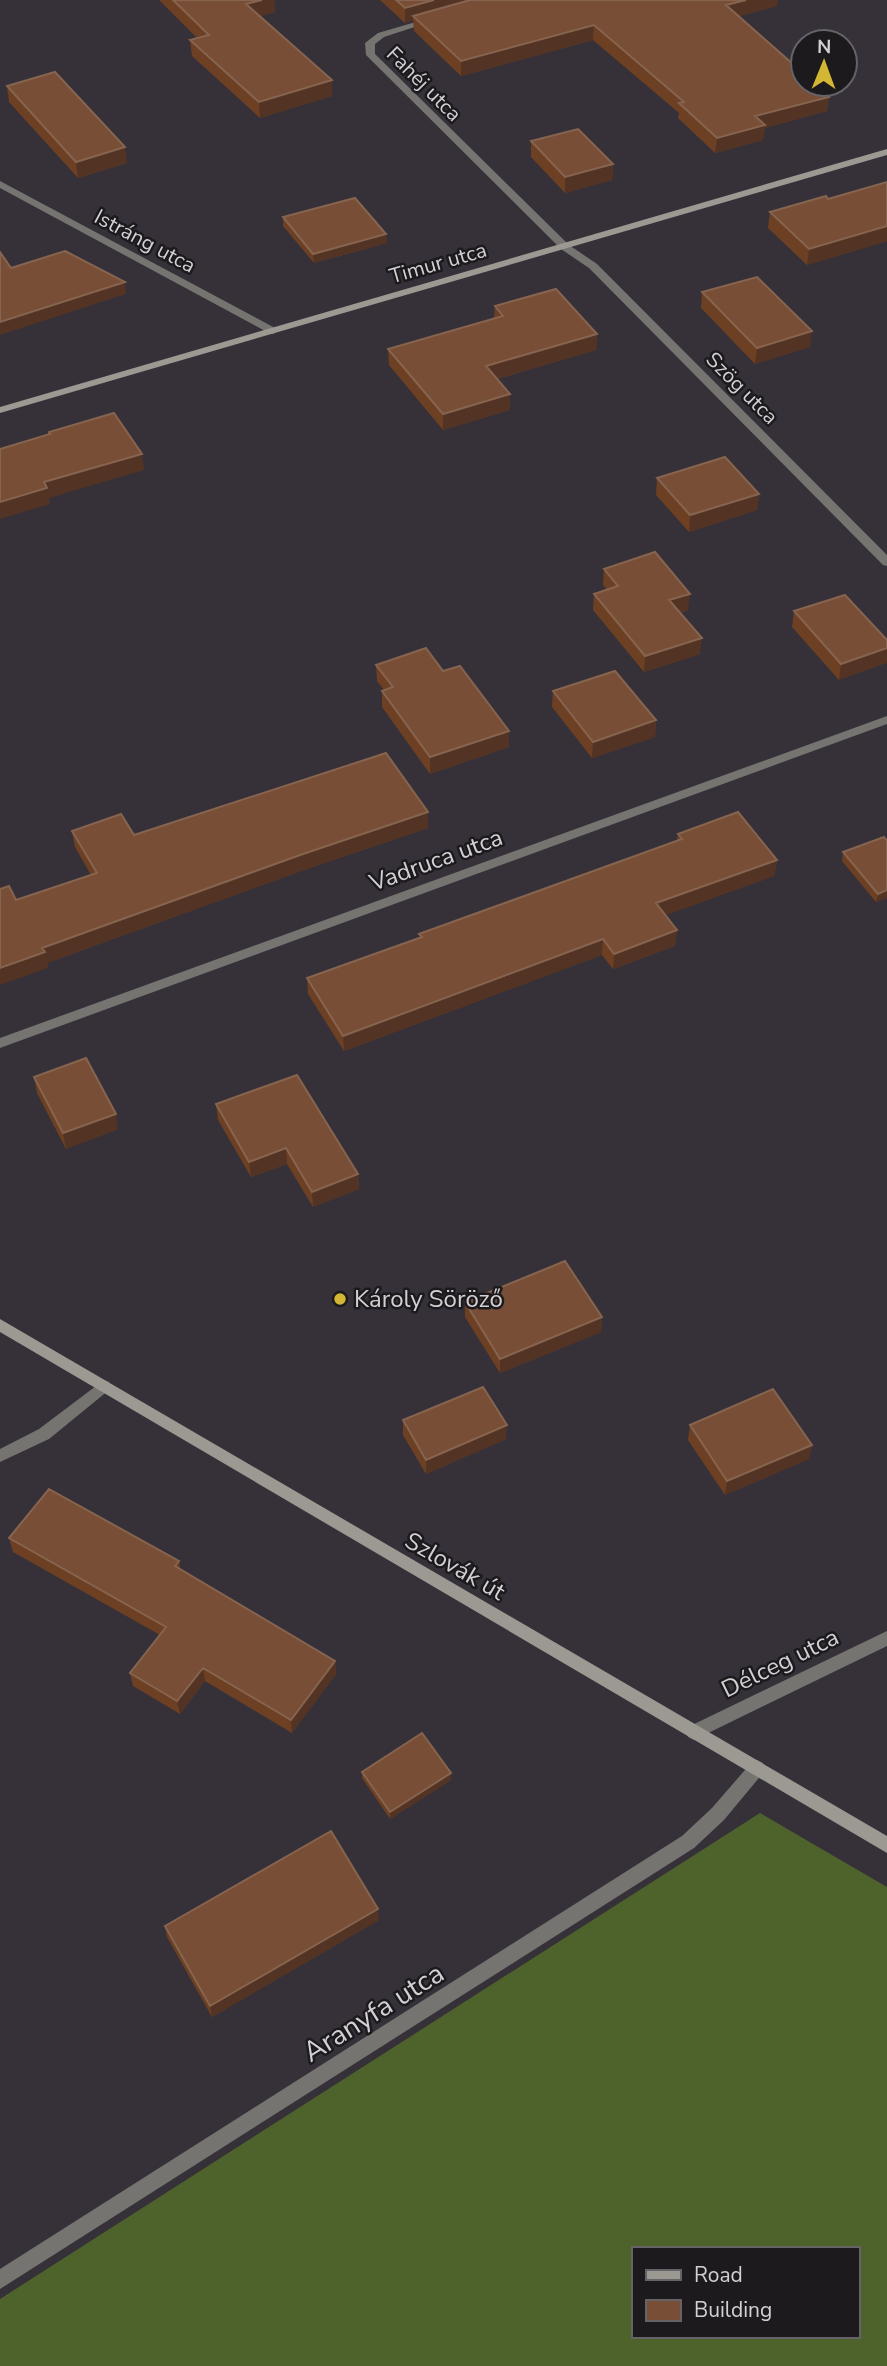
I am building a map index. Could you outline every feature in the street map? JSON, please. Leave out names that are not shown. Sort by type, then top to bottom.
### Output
[{"type":"street","name":"Fahéj utca","points":[[444,17],[381,35],[370,43],[371,55],[565,247]]},
{"type":"street","name":"Timur utca","points":[[0,410],[887,152]]},
{"type":"street","name":"Istráng utca","points":[[0,184],[273,331]]},
{"type":"street","name":"Szög utca","points":[[565,247],[593,266],[887,562]]},
{"type":"street","name":"Vadruca utca","points":[[0,1043],[887,720]]},
{"type":"street","name":"Szlovák út","points":[[0,1325],[887,1845]]},
{"type":"street","points":[[0,1456],[44,1434],[104,1387]]},
{"type":"street","name":"Délceg utca","points":[[694,1732],[887,1637]]},
{"type":"street","name":"Aranyfa utca","points":[[0,2280],[688,1842],[718,1814],[757,1768]]},
{"type":"green space","points":[[760,1813],[887,1887],[887,2366],[0,2366],[0,2299]]},
{"type":"building","points":[[173,0],[262,0],[246,4],[332,80],[259,102],[190,40],[209,35]]},
{"type":"building","points":[[396,0],[434,0],[405,8]]},
{"type":"building","points":[[470,0],[746,0],[726,5],[789,61],[789,98],[825,98],[755,116],[765,125],[717,138],[679,103],[684,102],[594,25],[461,61],[413,16]]},
{"type":"building","points":[[55,72],[125,147],[76,162],[7,86]]},
{"type":"building","points":[[578,129],[613,164],[565,177],[531,141]]},
{"type":"building","points":[[887,182],[887,226],[809,249],[770,212],[826,196],[828,199]]},
{"type":"building","points":[[355,198],[386,234],[313,254],[283,217]]},
{"type":"building","points":[[65,251],[125,282],[0,322],[0,252],[11,268]]},
{"type":"building","points":[[757,277],[812,331],[757,348],[702,292]]},
{"type":"building","points":[[556,289],[597,334],[486,366],[510,394],[443,414],[388,349],[503,316],[495,306]]},
{"type":"building","points":[[114,413],[142,454],[44,482],[47,488],[0,502],[0,449]]},
{"type":"building","points":[[725,457],[759,494],[690,515],[657,478]]},
{"type":"building","points":[[655,552],[690,594],[669,600],[702,638],[645,656],[594,594],[618,586],[604,569]]},
{"type":"building","points":[[845,595],[887,640],[887,648],[841,664],[794,611]]},
{"type":"building","points":[[426,648],[443,671],[460,666],[509,731],[430,757],[382,691],[393,687],[376,665]]},
{"type":"building","points":[[615,671],[656,720],[593,742],[553,691]]},
{"type":"building","points":[[386,753],[428,812],[42,948],[45,952],[0,968],[0,889],[9,886],[16,900],[97,873],[72,831],[121,814],[134,835]]},
{"type":"building","points":[[738,812],[777,860],[656,903],[677,930],[614,954],[603,939],[343,1036],[307,978],[422,937],[419,934],[682,839],[678,834]]},
{"type":"building","points":[[884,837],[887,841],[887,890],[878,894],[843,852]]},
{"type":"building","points":[[86,1058],[116,1114],[63,1133],[34,1077]]},
{"type":"building","points":[[297,1075],[358,1174],[312,1192],[286,1148],[249,1162],[216,1104]]},
{"type":"building","points":[[565,1261],[602,1317],[500,1359],[465,1302]]},
{"type":"building","points":[[483,1387],[507,1425],[426,1460],[403,1420]]},
{"type":"building","points":[[773,1389],[812,1445],[727,1481],[690,1425]]},
{"type":"building","points":[[49,1489],[179,1561],[175,1566],[335,1661],[291,1720],[203,1668],[177,1701],[130,1673],[166,1627],[9,1538]]},
{"type":"building","points":[[422,1733],[451,1773],[390,1812],[362,1772]]},
{"type":"building","points":[[331,1831],[378,1909],[210,2006],[165,1926]]},
{"type":"place","name":"Károly Söröző","points":[[340,1299]]}]
